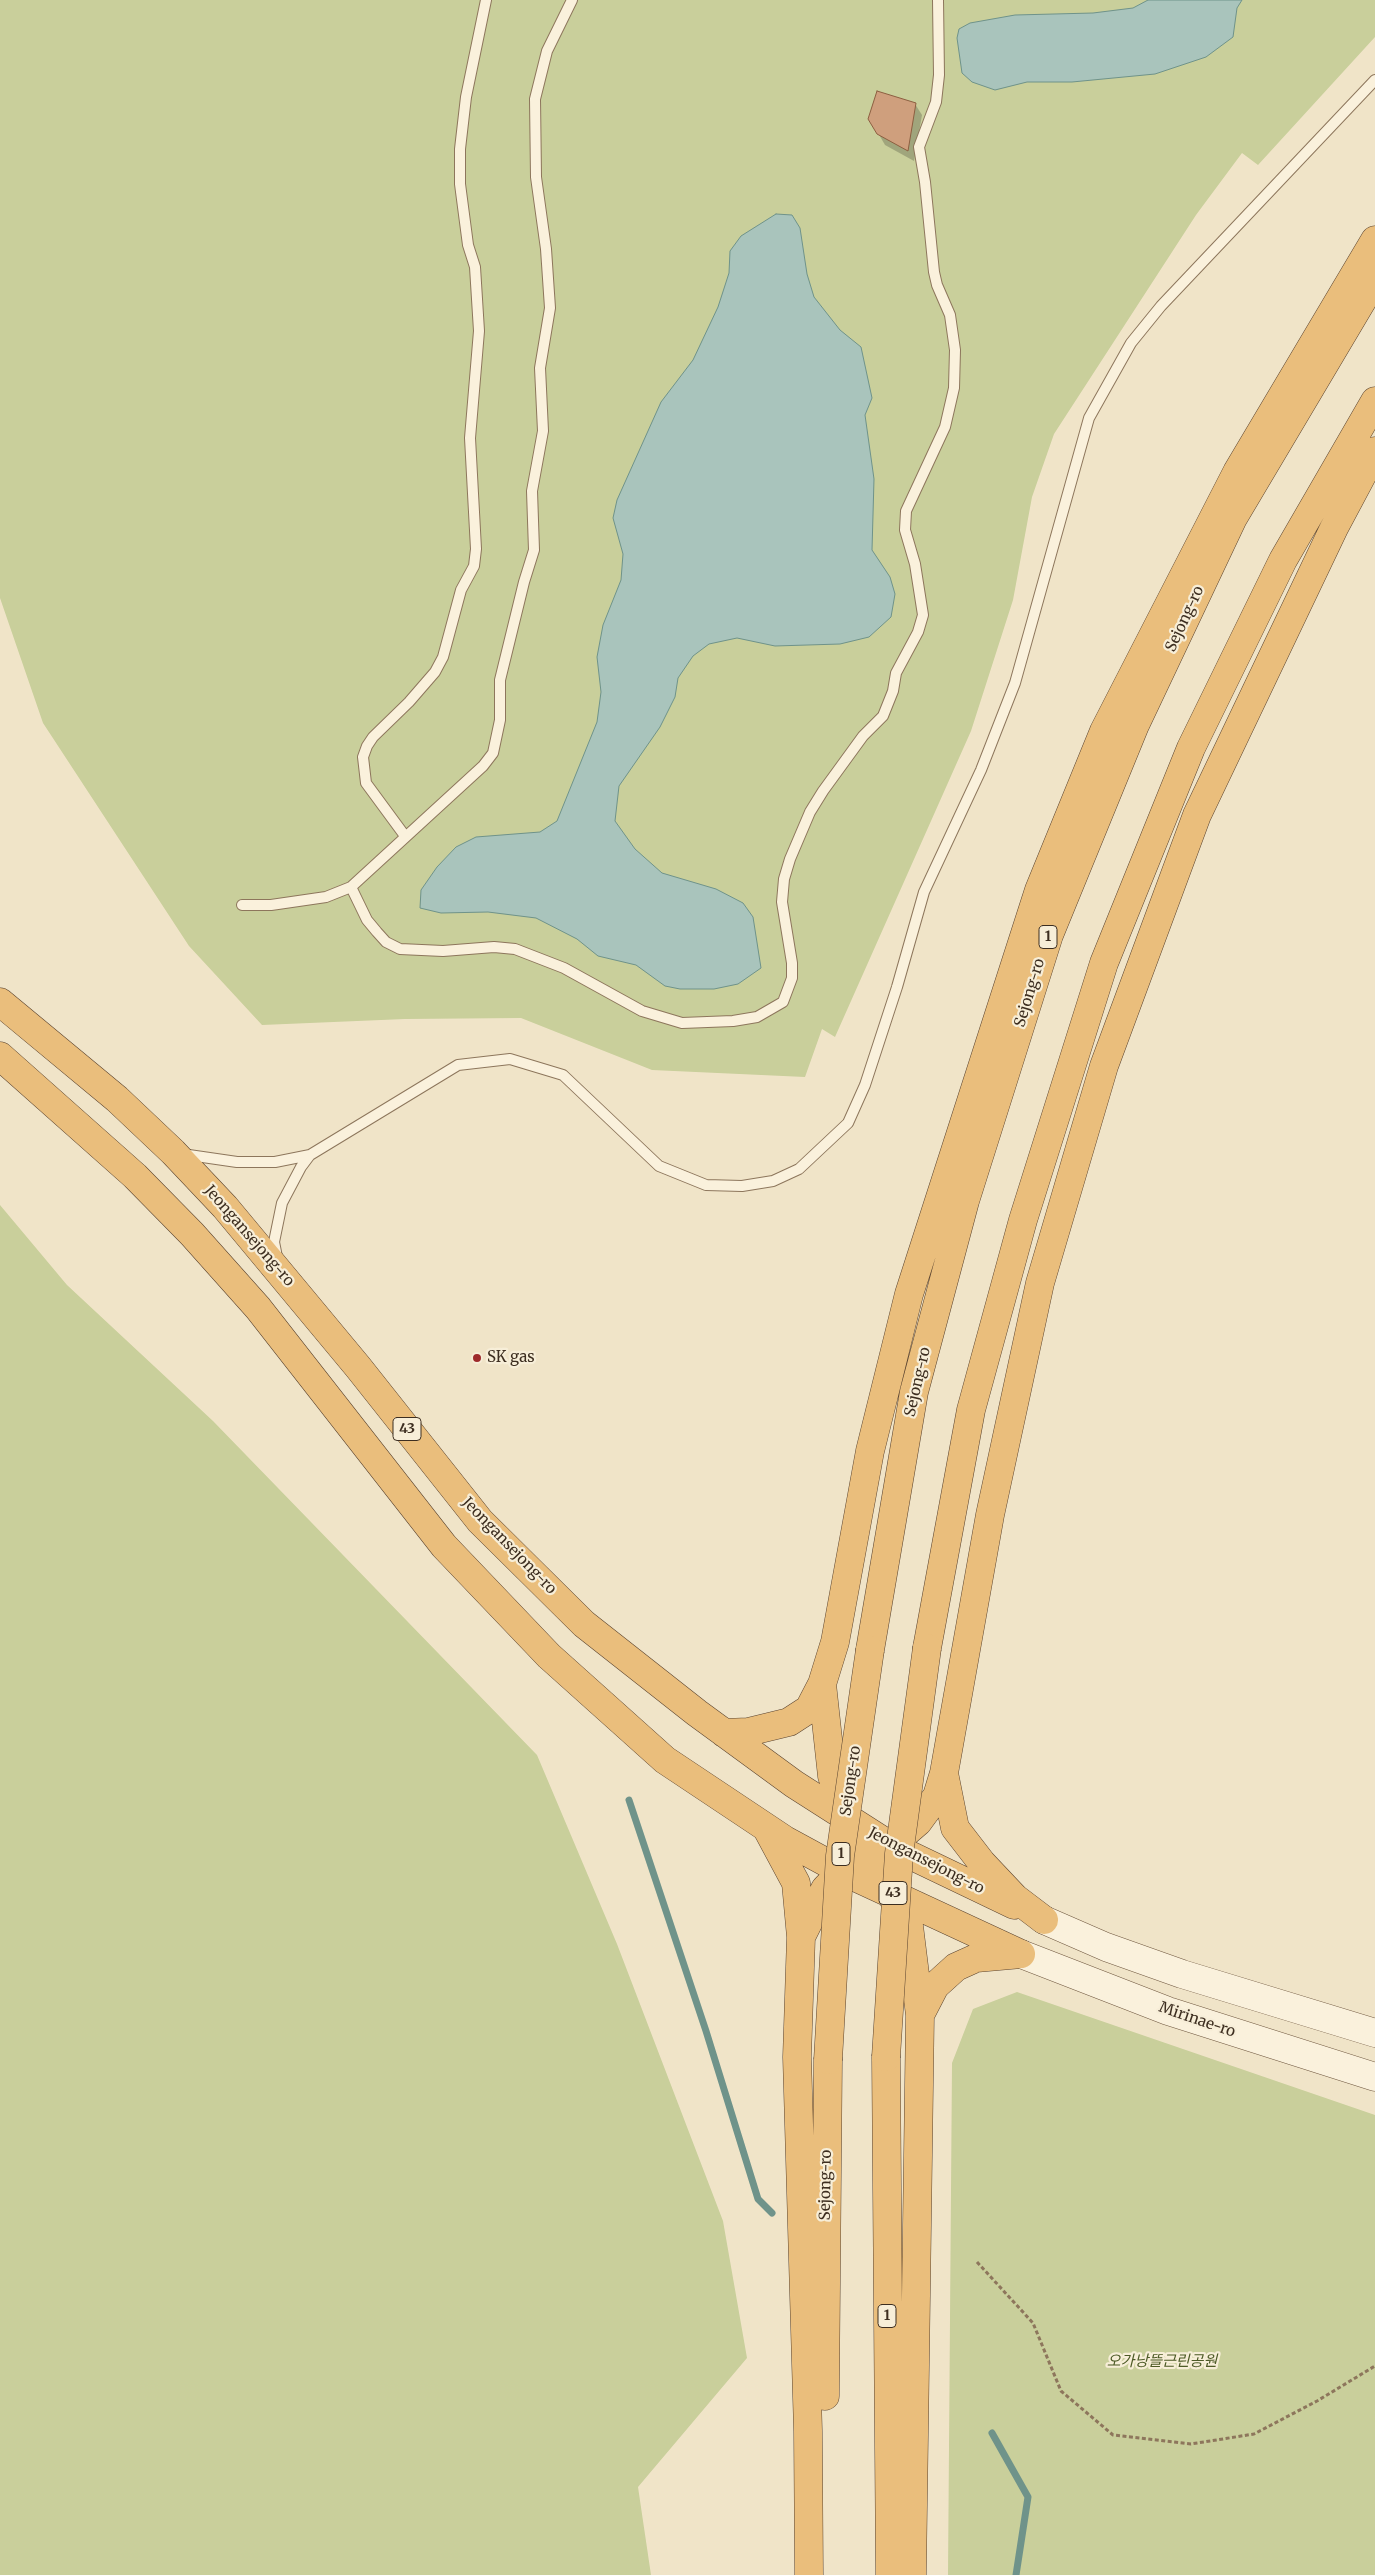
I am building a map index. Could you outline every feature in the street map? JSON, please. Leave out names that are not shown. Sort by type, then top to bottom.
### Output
[{"type":"highway","points":[[724,1734],[748,1732],[788,1722],[809,1709],[822,1684],[835,1642],[870,1451],[909,1294],[1039,890],[1104,730],[1228,490],[1375,240]]},
{"type":"highway","name":"Sejong-ro","points":[[826,2575],[824,2442],[828,2060],[840,1856],[870,1650],[914,1392],[965,1201],[1049,934],[1135,725],[1233,518],[1375,279]]},
{"type":"highway","name":"1","points":[[890,2575],[886,2057],[899,1854],[927,1648],[971,1410],[1023,1220],[1104,963],[1191,748],[1283,560],[1375,401]]},
{"type":"highway","points":[[801,1937],[825,1889],[842,1871],[881,1852],[918,1822],[937,1796],[944,1773],[990,1515],[1040,1283],[1104,1066],[1197,816],[1334,528],[1375,452]]},
{"type":"highway","name":"Jeongansejong-ro","points":[[0,1002],[117,1099],[173,1152],[225,1207],[480,1521],[584,1624],[724,1734],[794,1784],[848,1818],[881,1852],[1044,1920]]},
{"type":"highway","name":"43","points":[[0,1056],[135,1176],[192,1234],[258,1308],[444,1546],[549,1656],[666,1760],[766,1828],[842,1871],[1021,1954]]},
{"type":"highway","points":[[822,1684],[832,1776],[848,1818]]},
{"type":"highway","points":[[944,1773],[954,1828],[982,1864],[1015,1898],[1044,1920]]},
{"type":"highway","points":[[766,1828],[796,1883],[801,1937],[797,2057],[808,2431],[809,2575]]},
{"type":"highway","points":[[881,1852],[890,1892],[908,1926],[920,2015],[912,2575]]},
{"type":"highway","points":[[920,2015],[935,1986],[956,1967],[976,1958],[1021,1954]]},
{"type":"main road","points":[[1044,1920],[1106,1947],[1182,1974],[1375,2033]]},
{"type":"main road","name":"Mirinae-ro","points":[[1021,1954],[1168,2010],[1375,2077]]},
{"type":"lane","points":[[405,836],[366,783],[363,757],[367,746],[374,737],[409,702],[435,672],[443,656],[461,590],[474,566],[476,549],[470,438],[479,331],[474,267],[468,245],[460,184],[460,149],[466,97],[486,0]]},
{"type":"lane","points":[[242,906],[271,905],[326,897],[351,888],[405,836],[483,766],[493,753],[497,739],[500,680],[534,550],[532,491],[543,431],[540,368],[549,319],[550,301],[546,249],[536,178],[535,98],[546,51],[572,0]]},
{"type":"lane","points":[[351,888],[367,920],[386,942],[400,949],[426,951],[494,947],[514,949],[564,968],[642,1011],[682,1023],[733,1021],[757,1017],[783,1002],[792,978],[792,964],[782,902],[784,879],[790,859],[810,812],[823,791],[863,736],[882,716],[893,691],[896,674],[918,632],[923,615],[915,564],[905,530],[906,511],[945,427],[954,388],[954,350],[950,315],[937,286],[934,272],[925,182],[918,147],[936,102],[939,75],[938,0]]},
{"type":"lane","points":[[173,1152],[237,1162],[276,1162],[310,1155],[458,1065],[510,1059],[563,1075],[659,1166],[706,1186],[742,1186],[773,1181],[799,1169],[848,1123],[865,1085],[894,996],[924,892],[981,770],[1015,683],[1089,418],[1131,343],[1161,306],[1375,80]]},
{"type":"lane","points":[[280,1273],[274,1242],[282,1203],[301,1167],[310,1155]]},
{"type":"path","points":[[977,2262],[1032,2322],[1061,2390],[1113,2435],[1191,2444],[1254,2434],[1317,2401],[1375,2366]]},
{"type":"green space","points":[[0,0],[1375,0],[1375,37],[1258,165],[1242,153],[1196,215],[1054,434],[1032,497],[1013,600],[971,731],[835,1037],[822,1029],[805,1077],[652,1070],[521,1018],[405,1019],[262,1025],[189,946],[43,723],[0,598]]},
{"type":"green space","points":[[0,1205],[67,1285],[213,1421],[537,1755],[617,1944],[723,2221],[747,2358],[638,2487],[651,2575],[0,2575]]},
{"type":"green space","name":"오가낭뜰근린공원","points":[[1017,1992],[1375,2115],[1375,2575],[948,2575],[952,2063],[973,2009]]},
{"type":"water","points":[[1148,0],[1242,0],[1237,8],[1233,37],[1206,57],[1155,74],[1072,82],[1027,82],[995,90],[972,82],[962,73],[957,38],[959,29],[970,23],[1015,15],[1093,13],[1133,8]]},
{"type":"water","points":[[776,214],[792,215],[800,228],[807,274],[814,297],[840,330],[861,347],[872,398],[865,415],[874,479],[872,550],[890,577],[895,594],[891,617],[869,637],[840,644],[775,646],[737,638],[709,644],[693,656],[678,678],[675,697],[660,727],[619,786],[615,821],[635,849],[662,873],[716,889],[743,903],[753,917],[761,968],[738,984],[714,989],[680,989],[665,986],[636,965],[598,956],[577,939],[536,918],[488,912],[441,913],[420,908],[421,890],[437,867],[456,847],[476,837],[540,832],[557,821],[597,722],[601,692],[597,657],[603,625],[621,580],[623,554],[613,518],[617,500],[661,402],[693,360],[718,307],[729,273],[730,251],[741,236]]},
{"type":"building","points":[[877,91],[916,103],[908,151],[877,134],[868,119]]},
{"type":"waterway","points":[[629,1800],[706,2031],[758,2199],[772,2213]]},
{"type":"waterway","points":[[992,2433],[1028,2497],[1016,2575]]},
{"type":"place","name":"SK gas","points":[[477,1358]]}]
